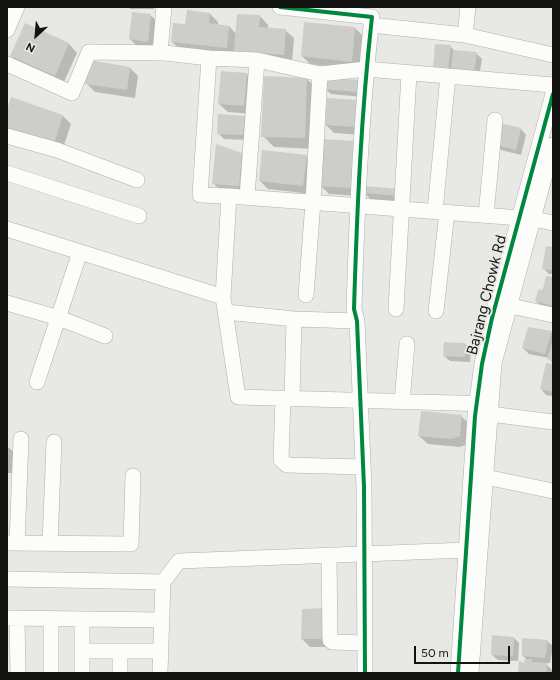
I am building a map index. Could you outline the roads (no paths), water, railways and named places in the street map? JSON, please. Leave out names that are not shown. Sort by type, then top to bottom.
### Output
[{"type":"street","points":[[7,30],[16,7]]},
{"type":"street","points":[[160,52],[164,7]]},
{"type":"street","points":[[280,7],[322,9],[372,17],[366,70],[358,205],[354,309],[357,322],[363,467],[365,673]]},
{"type":"street","points":[[465,35],[468,7]]},
{"type":"street","points":[[371,25],[465,35],[553,55]]},
{"type":"street","points":[[7,64],[72,93],[89,52],[160,52],[209,58],[257,60],[320,74],[366,70],[553,85]]},
{"type":"street","points":[[209,58],[200,195],[247,197],[527,218],[553,223]]},
{"type":"street","points":[[247,197],[257,60]]},
{"type":"street","points":[[396,310],[409,73]]},
{"type":"street","points":[[306,295],[320,74]]},
{"type":"street","points":[[436,311],[448,76]]},
{"type":"street","name":"Bajrang Chowk Rd","points":[[458,673],[467,550],[486,407],[503,304],[527,218],[553,94]]},
{"type":"street","points":[[486,215],[495,120]]},
{"type":"street","points":[[7,136],[57,150],[137,180]]},
{"type":"street","name":"Bajrang Chowk Rd","points":[[527,218],[553,144]]},
{"type":"street","points":[[7,173],[139,216]]},
{"type":"street","points":[[229,196],[224,297],[238,397],[402,402],[486,407],[553,422]]},
{"type":"street","points":[[7,229],[224,297]]},
{"type":"street","points":[[37,382],[80,252]]},
{"type":"street","points":[[7,303],[59,318],[105,336]]},
{"type":"street","points":[[503,304],[553,314]]},
{"type":"street","points":[[226,312],[294,319],[357,322]]},
{"type":"street","points":[[294,319],[281,460],[287,465],[363,467]]},
{"type":"street","points":[[402,402],[407,344]]},
{"type":"street","points":[[20,439],[12,543],[131,544],[134,476]]},
{"type":"street","points":[[50,543],[54,442]]},
{"type":"street","points":[[478,476],[553,492]]},
{"type":"street","name":"Bajrang Chowk Rd","points":[[471,673],[478,476]]},
{"type":"street","points":[[160,673],[163,582],[179,561],[467,550]]},
{"type":"street","points":[[329,555],[330,640],[332,642],[365,643]]},
{"type":"street","points":[[7,579],[163,582]]},
{"type":"street","points":[[18,673],[12,618],[162,620]]},
{"type":"street","points":[[51,619],[51,673]]},
{"type":"street","points":[[82,619],[82,673]]},
{"type":"street","points":[[82,651],[161,651]]},
{"type":"street","points":[[120,651],[120,673]]}]
